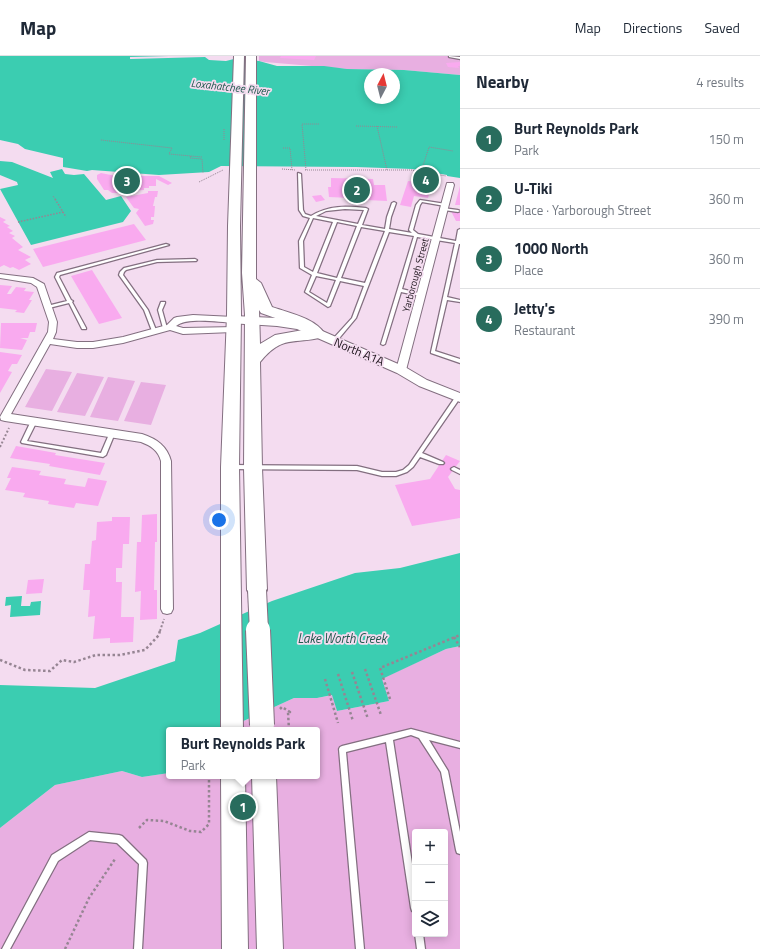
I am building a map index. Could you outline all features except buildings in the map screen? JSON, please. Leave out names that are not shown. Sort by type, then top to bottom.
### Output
[{"type":"main road","points":[[232,727],[230,467],[235,176],[239,56]]},
{"type":"main road","points":[[251,56],[250,272],[253,468],[262,727]]},
{"type":"main road","points":[[250,272],[266,310],[303,323],[318,334]]},
{"type":"main road","points":[[252,362],[264,347],[276,339],[290,336],[318,334]]},
{"type":"main road","points":[[233,779],[235,949]]},
{"type":"main road","points":[[264,779],[270,949]]},
{"type":"street","name":"Yarborough Street","points":[[401,370],[420,295],[451,191]]},
{"type":"street","points":[[0,276],[38,283],[43,290],[53,322],[52,332],[5,417],[150,440],[156,444],[164,455],[166,461],[167,609]]},
{"type":"street","name":"North A1A","points":[[233,325],[318,334],[401,370],[423,382],[459,395]]},
{"type":"street","points":[[47,341],[77,345],[93,345],[123,340],[154,330],[167,328],[183,331],[233,325]]},
{"type":"lane","points":[[450,56],[460,58]]},
{"type":"lane","points":[[299,174],[301,210],[304,215],[335,222],[459,243]]},
{"type":"lane","points":[[416,235],[411,230],[418,205],[421,201],[458,211]]},
{"type":"lane","points":[[334,341],[354,318],[387,231],[389,217],[394,203]]},
{"type":"lane","points":[[335,222],[314,274],[307,292],[328,306],[338,279],[366,209],[337,207],[319,212],[312,217],[301,241],[302,268],[314,274],[338,279],[367,285]]},
{"type":"lane","points":[[460,230],[459,243],[433,352],[460,361]]},
{"type":"lane","points":[[383,344],[416,235]]},
{"type":"lane","points":[[84,328],[57,277],[60,272],[166,245]]},
{"type":"lane","points":[[154,330],[146,310],[121,275],[122,272],[125,269],[157,261],[194,260]]},
{"type":"lane","points":[[399,290],[420,295]]},
{"type":"lane","points":[[445,298],[460,301]]},
{"type":"lane","points":[[49,306],[70,301]]},
{"type":"lane","points":[[163,303],[160,310],[167,328]]},
{"type":"lane","points":[[230,467],[356,468],[382,474],[396,474],[405,471],[419,454],[459,395]]},
{"type":"lane","points":[[34,422],[24,442],[103,454],[112,433]]},
{"type":"lane","points":[[419,454],[440,463]]},
{"type":"lane","points":[[454,469],[460,472]]},
{"type":"lane","points":[[360,949],[342,749],[411,732],[460,745]]},
{"type":"lane","points":[[421,734],[444,771],[460,850]]},
{"type":"lane","points":[[390,738],[414,901]]},
{"type":"lane","points":[[6,949],[55,858],[88,836],[119,840],[143,863],[138,949]]},
{"type":"lane","points":[[419,937],[421,949]]},
{"type":"path","points":[[306,170],[302,124],[319,124]]},
{"type":"path","points":[[356,126],[398,127]]},
{"type":"path","points":[[377,126],[387,170]]},
{"type":"path","points":[[101,140],[172,148],[168,154],[202,157]]},
{"type":"path","points":[[421,172],[429,147],[453,151]]},
{"type":"path","points":[[283,148],[290,148],[292,170]]},
{"type":"path","points":[[191,156],[190,158],[202,159],[203,173]]},
{"type":"path","points":[[199,182],[223,171],[224,166]]},
{"type":"path","points":[[282,170],[387,170],[421,172],[446,176]]},
{"type":"path","points":[[53,196],[66,217]]},
{"type":"path","points":[[18,222],[62,212]]},
{"type":"path","points":[[0,447],[11,425],[5,417]]},
{"type":"path","points":[[0,660],[25,670],[50,671],[62,660],[74,662],[96,655],[120,655],[145,650],[159,635],[167,609]]},
{"type":"path","points":[[390,699],[380,668],[460,635]]},
{"type":"path","points":[[454,637],[460,647]]},
{"type":"path","points":[[365,669],[381,715]]},
{"type":"path","points":[[352,672],[368,719]]},
{"type":"path","points":[[338,674],[353,721]]},
{"type":"path","points":[[325,679],[338,723]]},
{"type":"path","points":[[139,828],[147,820],[164,821],[190,831],[201,832],[209,824],[209,779]]},
{"type":"path","points":[[65,949],[89,898],[116,859]]},
{"type":"shaded area","points":[[259,56],[460,56],[460,75],[400,70],[400,68],[347,69],[259,61]]},
{"type":"shaded area","points":[[46,369],[72,372],[52,411],[25,407]]},
{"type":"shaded area","points":[[77,373],[104,377],[85,416],[57,412]]},
{"type":"shaded area","points":[[108,377],[135,381],[118,421],[90,417]]},
{"type":"shaded area","points":[[141,382],[166,385],[151,425],[124,421]]},
{"type":"shaded area","points":[[460,646],[460,949],[0,949],[0,828],[55,785],[122,771],[142,777],[166,773],[166,779],[320,779],[320,727],[231,727],[294,698],[317,698],[333,695],[337,711],[389,701],[381,679],[446,649]]},
{"type":"water","name":"Loxahatchee River","points":[[0,56],[169,56],[130,57],[130,59],[205,57],[209,60],[226,61],[234,59],[259,61],[277,66],[324,66],[364,69],[364,104],[400,104],[400,70],[460,75],[460,178],[412,169],[356,167],[221,166],[209,172],[159,175],[92,170],[87,171],[63,167],[63,158],[25,149],[18,144],[0,140]]},
{"type":"water","points":[[0,161],[12,162],[53,178],[50,172],[62,169],[65,174],[84,174],[106,200],[121,196],[131,211],[123,222],[31,245],[0,189],[18,185],[17,182],[0,175]]},
{"type":"water","name":"Lake Worth Creek","points":[[460,553],[460,646],[446,649],[382,679],[389,701],[337,711],[332,695],[317,698],[294,698],[231,727],[166,727],[166,773],[142,777],[122,771],[55,785],[0,828],[0,685],[95,688],[175,661],[178,640],[200,633],[272,601],[355,573],[400,568]]},
{"type":"water","points":[[22,596],[21,606],[30,606],[31,602],[41,601],[40,615],[10,617],[11,605],[5,606],[6,597]]},
{"type":"place","name":"Jetty's","points":[[426,180]]},
{"type":"place","name":"1000 North","points":[[127,181]]},
{"type":"place","name":"U-Tiki","points":[[357,190]]},
{"type":"place","name":"Burt Reynolds Park","points":[[243,807]]}]
